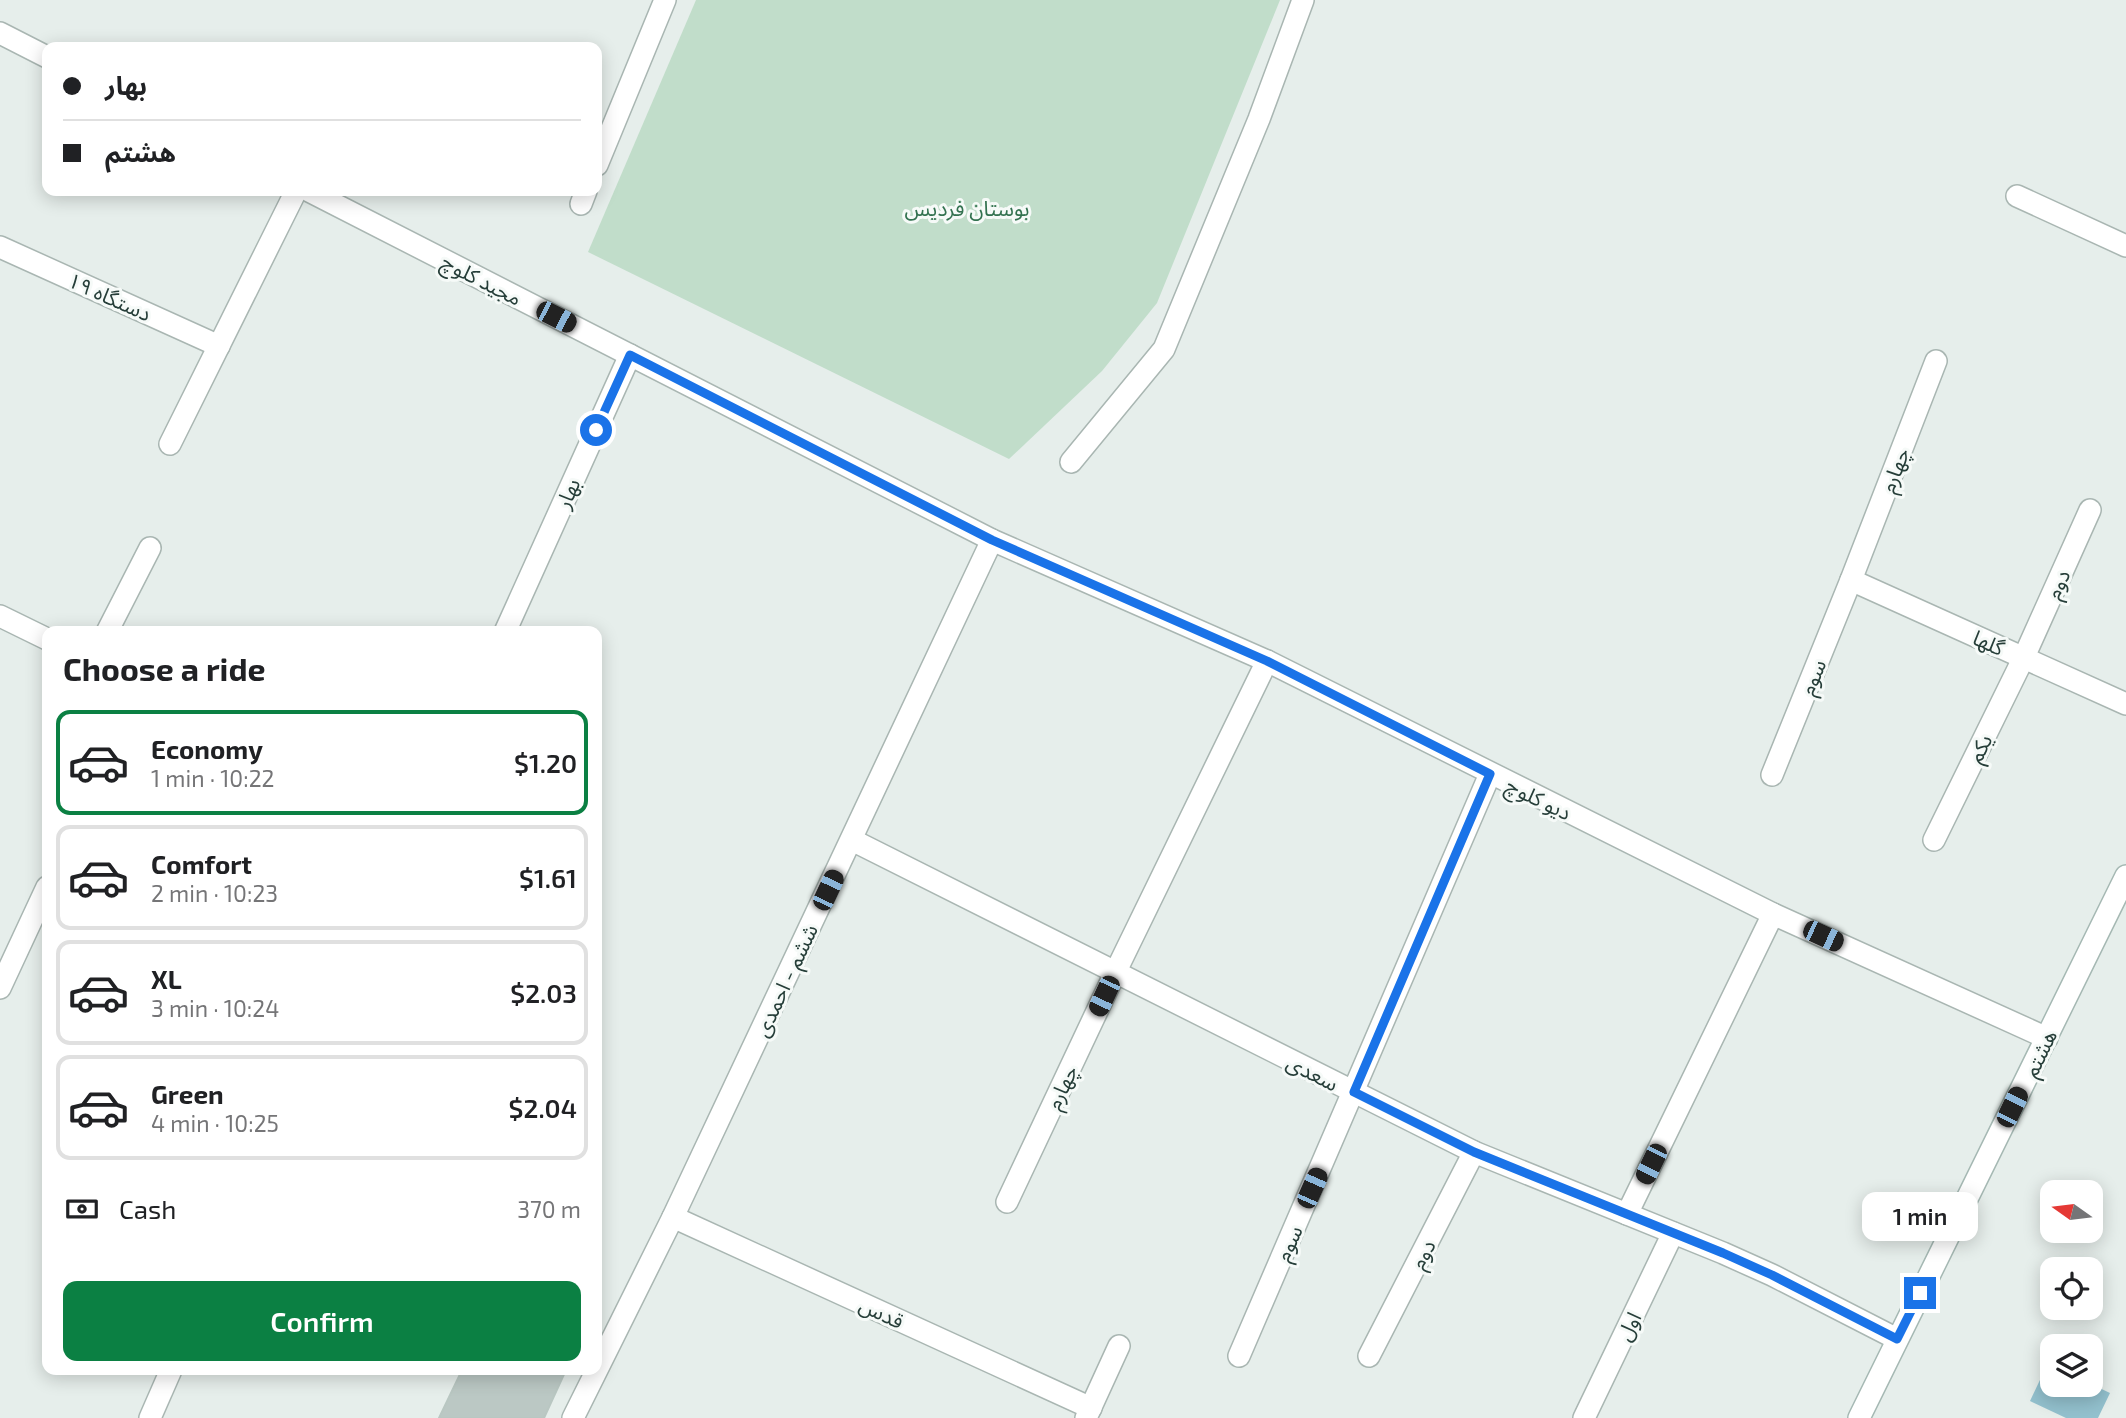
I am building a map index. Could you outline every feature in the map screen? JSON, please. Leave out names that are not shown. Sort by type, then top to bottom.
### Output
[{"type":"street","points":[[602,154],[665,0]]},
{"type":"street","points":[[1071,462],[1164,349],[1259,119],[1303,0]]},
{"type":"street","points":[[0,33],[42,54]]},
{"type":"street","points":[[170,444],[294,196]]},
{"type":"street","name":"مجید کلوچ","points":[[319,196],[992,540]]},
{"type":"street","points":[[2017,196],[2126,246]]},
{"type":"street","name":"۱۹ دستگاه","points":[[0,247],[219,346]]},
{"type":"street","name":"بهار","points":[[508,626],[630,355]]},
{"type":"street","name":"چهارم","points":[[1852,580],[1936,361]]},
{"type":"street","name":"دوم","points":[[2024,657],[2090,510]]},
{"type":"street","name":"دیو کلوچ","points":[[992,540],[1267,661],[1773,914],[2047,1038]]},
{"type":"street","name":"ششم - احمدی","points":[[602,1360],[673,1217],[992,540]]},
{"type":"street","points":[[110,626],[150,548]]},
{"type":"street","name":"گلها","points":[[1852,580],[2126,704]]},
{"type":"street","name":"سوم","points":[[1772,775],[1852,580]]},
{"type":"street","points":[[0,615],[42,636]]},
{"type":"street","name":"یکم","points":[[1934,840],[2024,657]]},
{"type":"street","name":"چهارم","points":[[1007,1202],[1267,661]]},
{"type":"street","name":"سوم","points":[[1239,1356],[1490,774]]},
{"type":"street","name":"سعدی","points":[[852,840],[1474,1152],[1772,1275],[1897,1339]]},
{"type":"street","name":"هشتم","points":[[1859,1418],[2126,876]]},
{"type":"street","points":[[0,988],[42,898]]},
{"type":"street","points":[[1627,1214],[1773,914]]},
{"type":"street","name":"دوم","points":[[1369,1356],[1474,1152]]},
{"type":"street","name":"قدس","points":[[673,1217],[1088,1413]]},
{"type":"street","name":"اول","points":[[1584,1418],[1673,1233]]},
{"type":"street","points":[[1088,1413],[1119,1346]]},
{"type":"street","points":[[150,1418],[169,1375]]},
{"type":"street","name":"ششم - احمدی","points":[[573,1418],[594,1375]]},
{"type":"green space","name":"بوستان فردیس","points":[[696,0],[1280,0],[1157,303],[1102,371],[1009,459],[588,252]]},
{"type":"water","points":[[2040,1380],[2040,1397],[2103,1397],[2103,1390],[2110,1393],[2098,1418],[2066,1418],[2030,1401]]},
{"type":"building","points":[[460,1375],[564,1375],[544,1418],[439,1418]]},
{"type":"route","points":[[596,430],[630,355],[992,540],[1267,661],[1490,774],[1354,1092],[1474,1152],[1772,1275],[1897,1339],[1920,1293]]}]
